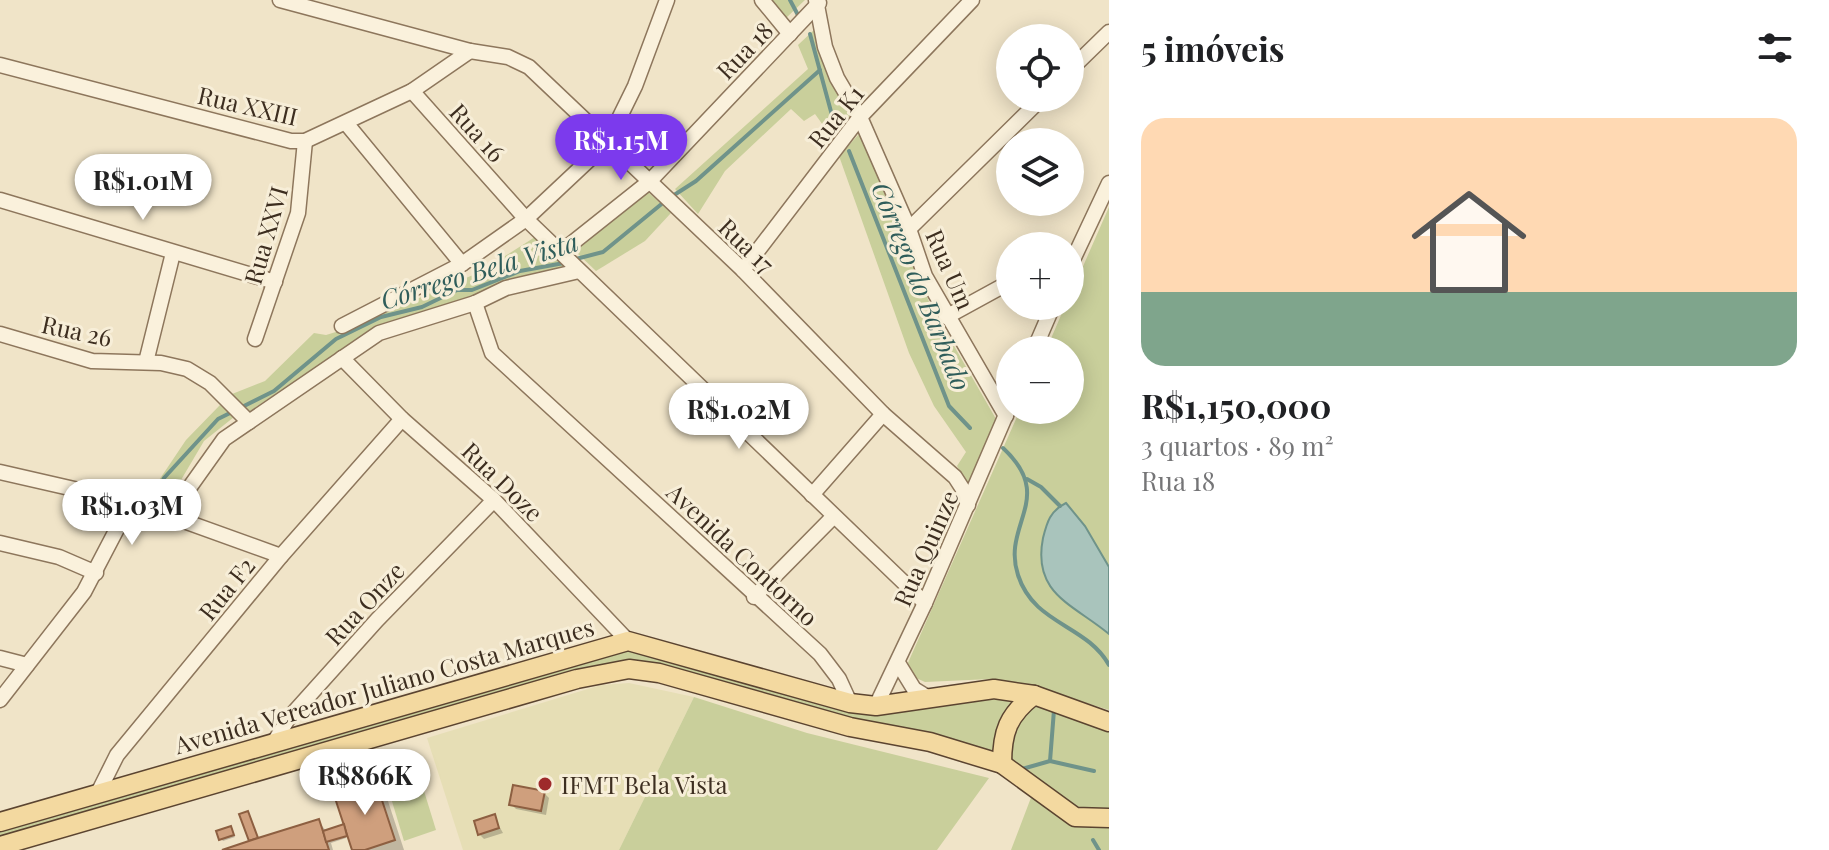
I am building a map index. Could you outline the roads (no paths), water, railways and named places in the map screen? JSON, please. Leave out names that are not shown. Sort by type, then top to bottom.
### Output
[{"type":"main road","name":"Avenida Vereador Juliano Costa Marques","points":[[0,822],[628,641],[850,703],[876,706],[994,689],[1034,695],[1109,722]]},
{"type":"main road","name":"Avenida Vereador Juliano Costa Marques","points":[[0,846],[577,679],[629,669],[659,673],[850,727],[930,742],[1002,764],[1075,817],[1109,818]]},
{"type":"main road","points":[[1002,764],[1002,740],[1007,722],[1018,707],[1034,695]]},
{"type":"street","name":"Rua 17","points":[[280,0],[470,51],[508,57],[529,67],[743,270],[883,414],[955,477],[968,505]]},
{"type":"street","points":[[342,326],[462,264],[526,219],[607,143],[635,86],[667,0]]},
{"type":"street","points":[[762,0],[790,34]]},
{"type":"street","name":"Rua K1","points":[[743,270],[860,117],[972,0]]},
{"type":"street","name":"Rua 18","points":[[562,253],[649,182],[818,2]]},
{"type":"street","name":"Rua Um","points":[[818,2],[825,47],[837,78],[860,117],[909,229],[925,276],[946,317],[996,393]]},
{"type":"street","points":[[1084,56],[1109,32]]},
{"type":"street","name":"Rua XXIII","points":[[0,65],[278,139],[305,141],[412,91],[470,51]]},
{"type":"street","name":"Rua 16","points":[[412,91],[526,219],[925,603]]},
{"type":"street","points":[[909,229],[1028,112]]},
{"type":"street","points":[[346,123],[462,264]]},
{"type":"street","name":"Rua XXVI","points":[[255,339],[298,213],[305,141]]},
{"type":"street","points":[[1083,232],[1109,183]]},
{"type":"street","points":[[0,200],[275,282]]},
{"type":"street","points":[[146,362],[173,253]]},
{"type":"street","points":[[176,518],[182,498],[224,439],[246,419],[379,333],[475,303],[506,288],[577,269]]},
{"type":"street","points":[[946,317],[996,290]]},
{"type":"street","name":"Avenida Contorno","points":[[475,303],[492,353],[754,597],[820,654],[839,679],[850,703]]},
{"type":"street","name":"Rua 26","points":[[0,334],[92,361],[146,362],[187,369],[210,383],[246,419]]},
{"type":"street","name":"Rua Doze","points":[[342,358],[402,419],[494,500],[628,641]]},
{"type":"street","points":[[812,495],[883,414]]},
{"type":"street","name":"Rua F2","points":[[97,795],[117,755],[281,556],[402,419]]},
{"type":"street","name":"Rua Quinze","points":[[876,706],[925,603],[1002,424]]},
{"type":"street","points":[[0,472],[135,504],[281,556]]},
{"type":"street","name":"Rua Onze","points":[[273,744],[288,719],[316,686],[494,500]]},
{"type":"street","points":[[0,700],[96,573],[135,504]]},
{"type":"street","points":[[754,597],[833,517]]},
{"type":"street","points":[[0,543],[59,557],[96,573]]},
{"type":"street","points":[[0,658],[27,665]]},
{"type":"street","points":[[898,663],[914,689],[927,697]]},
{"type":"water","points":[[1066,503],[1085,526],[1109,567],[1109,634],[1058,596],[1044,572],[1041,557],[1046,527],[1053,513]]},
{"type":"waterway","name":"Córrego do Barbado","points":[[790,0],[799,17]]},
{"type":"waterway","name":"Córrego do Barbado","points":[[810,34],[833,119]]},
{"type":"waterway","name":"Córrego Bela Vista","points":[[671,197],[696,181],[820,70]]},
{"type":"waterway","name":"Córrego do Barbado","points":[[849,151],[949,406],[970,428]]},
{"type":"waterway","name":"Córrego Bela Vista","points":[[572,260],[603,252],[664,202]]},
{"type":"waterway","name":"Córrego Bela Vista","points":[[152,503],[164,478],[218,419],[274,391],[336,339],[381,317],[422,307],[457,290],[472,290],[520,271],[564,263]]},
{"type":"waterway","name":"Córrego do Barbado","points":[[1003,448],[1026,482],[1027,497],[1015,557],[1018,575],[1026,592],[1048,615],[1099,651],[1109,665]]},
{"type":"waterway","points":[[1027,479],[1041,487],[1060,506]]},
{"type":"waterway","points":[[1022,769],[1050,761],[1054,710]]},
{"type":"waterway","points":[[1050,761],[1094,771]]},
{"type":"waterway","name":"Córrego do Barbado","points":[[1093,840],[1099,850]]},
{"type":"place","name":"IFMT Bela Vista","points":[[545,784]]}]
